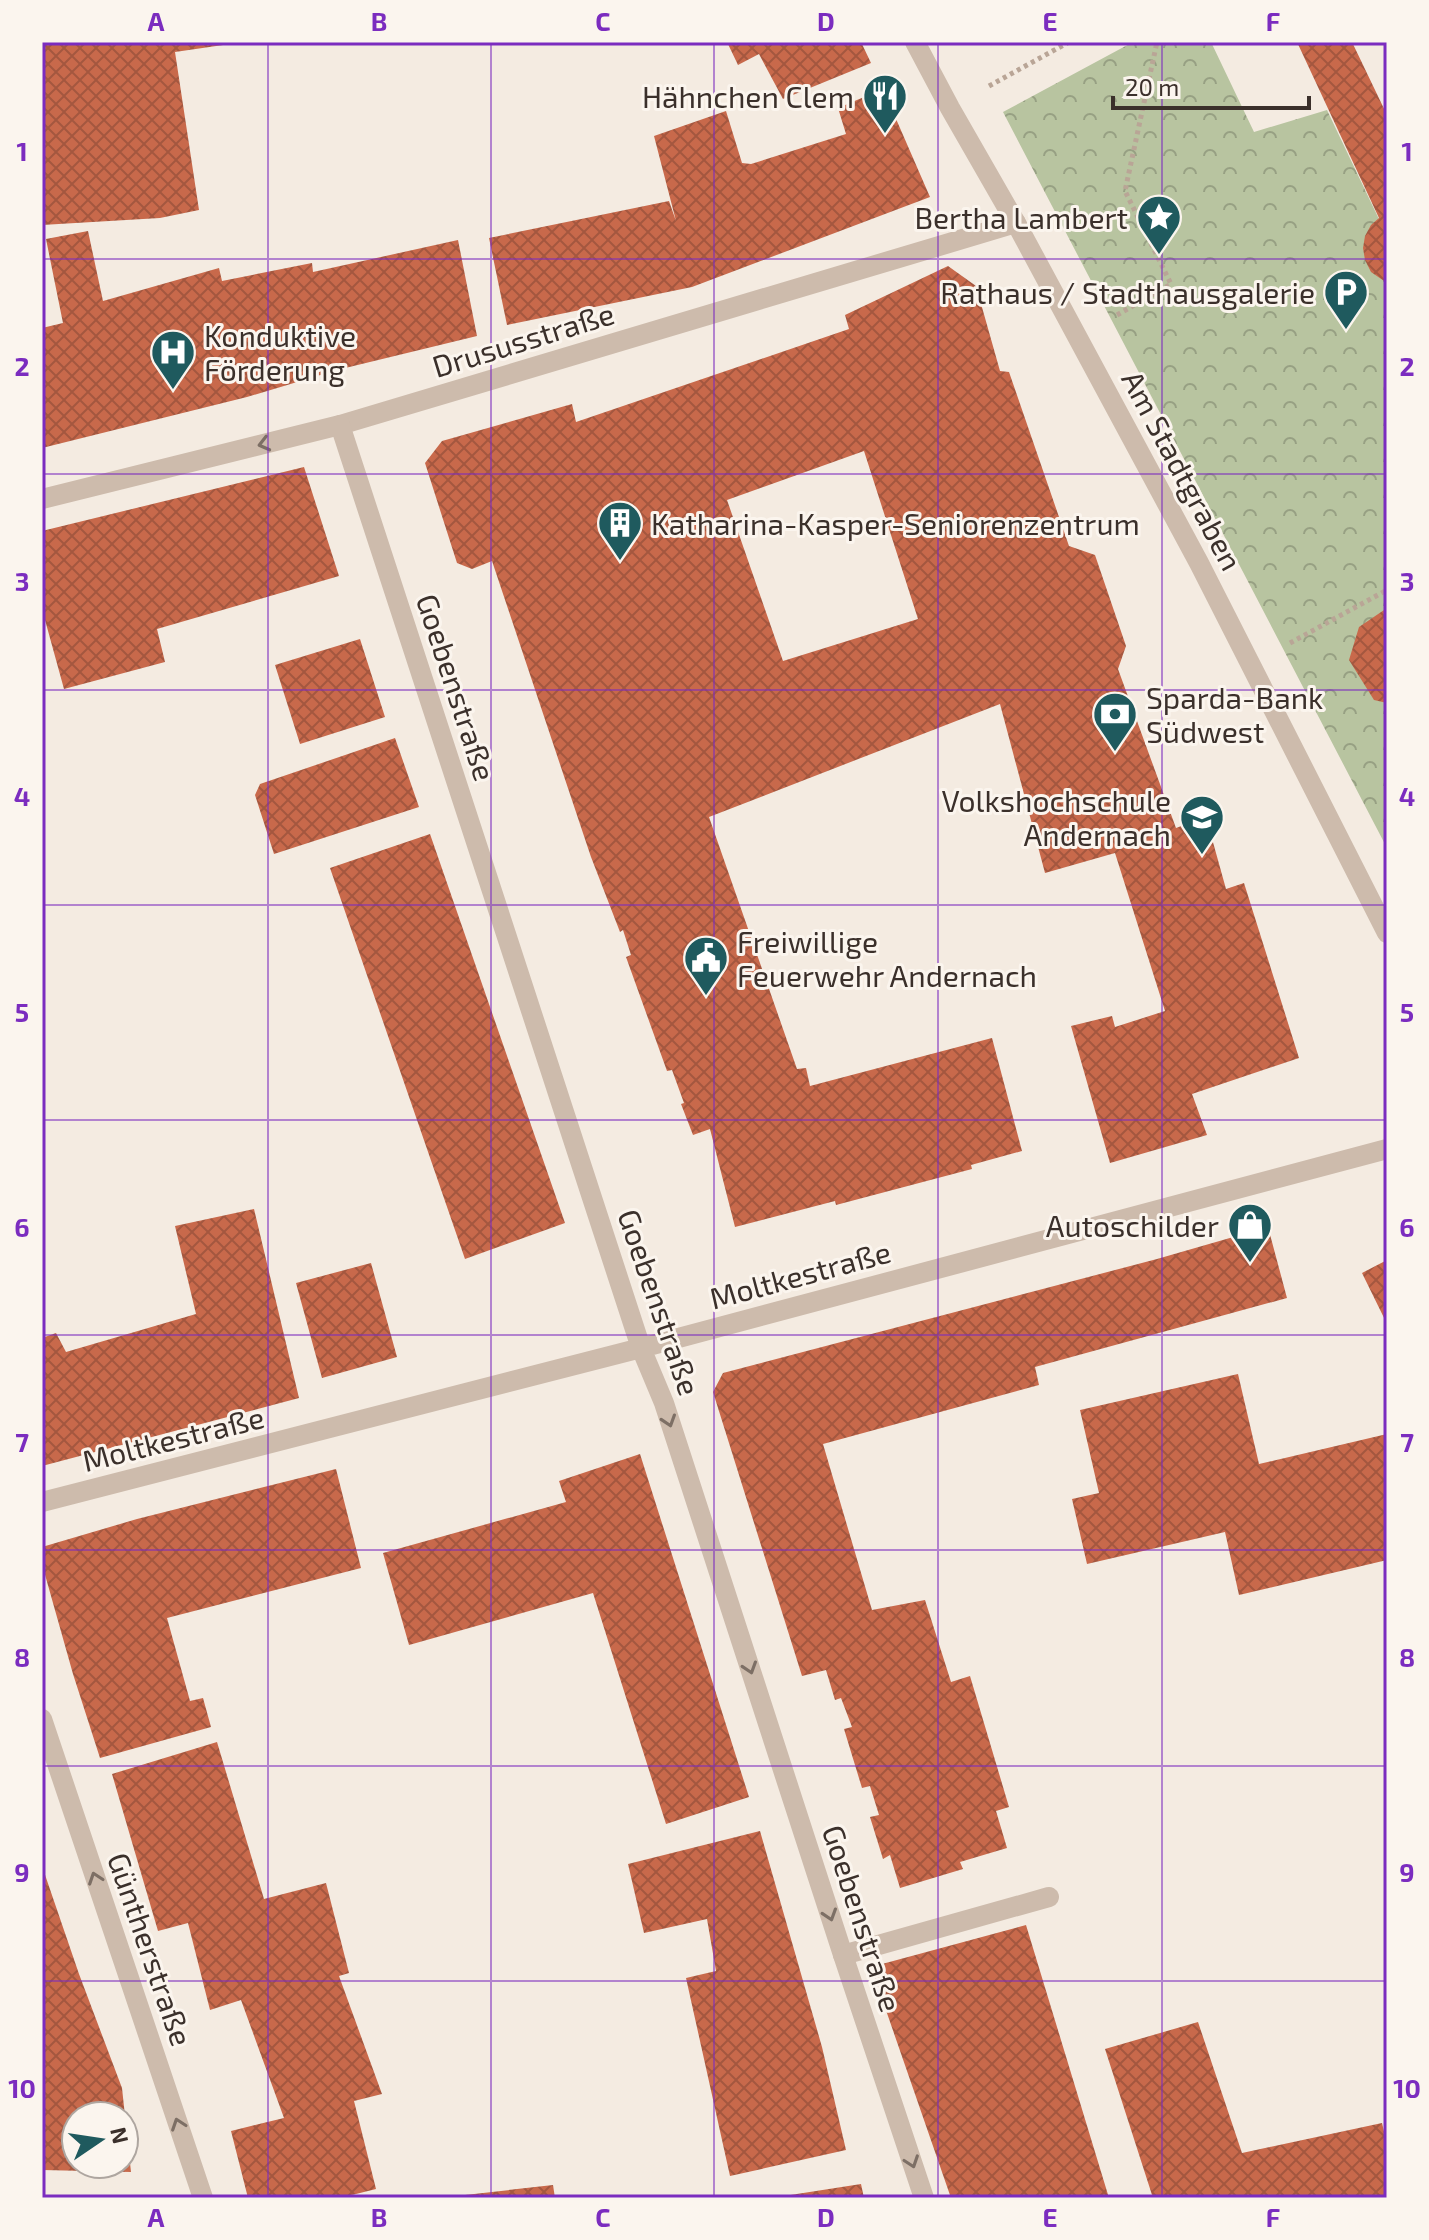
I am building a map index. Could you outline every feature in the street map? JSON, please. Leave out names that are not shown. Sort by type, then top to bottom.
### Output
[{"type":"street","name":"Am Stadtgraben","points":[[915,42],[1078,337],[1251,664],[1387,933]]},
{"type":"street","name":"Drususstraße","points":[[42,499],[340,425],[1016,223]]},
{"type":"street","name":"Goebenstraße","points":[[340,425],[641,1348],[664,1403],[924,2198]]},
{"type":"street","name":"Moltkestraße","points":[[42,1502],[641,1348],[1387,1149]]},
{"type":"street","name":"Güntherstraße","points":[[42,1719],[203,2198]]},
{"type":"street","points":[[843,1955],[1049,1897]]},
{"type":"path","points":[[1015,72],[1069,42]]},
{"type":"path","points":[[1078,337],[1171,284],[1125,191],[1157,42]]},
{"type":"path","points":[[1251,664],[1387,590]]},
{"type":"green space","points":[[1133,42],[1211,42],[1254,132],[1327,110],[1387,236],[1387,848],[1003,112]]},
{"type":"building","points":[[42,42],[229,42],[175,52],[199,210],[160,218],[42,225]]},
{"type":"building","points":[[727,42],[861,42],[871,63],[783,99],[759,54],[738,65]]},
{"type":"building","points":[[1297,42],[1352,42],[1387,115],[1387,283],[1371,272],[1363,248],[1365,236],[1379,218]]},
{"type":"building","points":[[883,89],[930,197],[692,287],[507,325],[489,238],[669,201],[676,221],[654,136],[726,111],[742,163],[751,164],[846,134],[838,108]]},
{"type":"building","points":[[88,231],[103,301],[219,268],[222,281],[312,263],[313,272],[458,240],[477,336],[42,448],[42,328],[63,323],[46,239]]},
{"type":"building","name":"Katharina-Kasper-Seniorenzentrum","points":[[948,266],[976,286],[1000,371],[1009,372],[1069,546],[1095,555],[1126,646],[1118,669],[1176,828],[1206,817],[1226,889],[1244,883],[1299,1058],[1192,1094],[1207,1135],[1110,1163],[1071,1026],[1112,1016],[1115,1027],[1165,1011],[1115,853],[1045,873],[1000,704],[709,817],[797,1069],[806,1068],[810,1086],[992,1038],[1022,1151],[971,1165],[972,1169],[836,1205],[835,1201],[735,1227],[710,1129],[693,1135],[672,1070],[667,1071],[626,957],[631,955],[623,930],[620,932],[591,857],[492,561],[472,569],[457,563],[425,463],[442,441],[572,404],[576,422],[849,329],[845,315]],"holes":[[[864,451],[918,619],[783,661],[727,500]]]},
{"type":"building","points":[[304,467],[339,576],[157,629],[165,662],[64,689],[42,609],[42,531]]},
{"type":"building","points":[[1387,608],[1387,703],[1374,700],[1349,660],[1359,627]]},
{"type":"building","points":[[360,639],[385,717],[300,744],[275,665]]},
{"type":"building","points":[[395,738],[419,807],[274,854],[255,795],[260,784]]},
{"type":"building","points":[[430,834],[565,1223],[465,1259],[330,868]]},
{"type":"building","points":[[254,1209],[299,1398],[42,1466],[42,1338],[56,1333],[66,1352],[196,1314],[175,1226]]},
{"type":"building","points":[[1268,1227],[1287,1298],[1035,1367],[1039,1385],[823,1444],[872,1610],[925,1600],[951,1682],[970,1676],[1009,1807],[996,1811],[1007,1848],[960,1862],[963,1869],[900,1888],[890,1855],[883,1859],[870,1817],[879,1815],[870,1786],[862,1788],[844,1729],[852,1727],[841,1698],[835,1700],[826,1670],[802,1676],[713,1392],[723,1373]]},
{"type":"building","points":[[1387,1260],[1387,1324],[1362,1273]]},
{"type":"building","points":[[371,1263],[397,1357],[322,1378],[296,1283]]},
{"type":"building","points":[[1238,1374],[1259,1464],[1387,1434],[1387,1560],[1239,1595],[1225,1532],[1087,1564],[1072,1499],[1099,1493],[1080,1410]]},
{"type":"building","points":[[640,1454],[749,1797],[666,1824],[593,1593],[409,1645],[383,1553],[566,1502],[559,1481]]},
{"type":"building","points":[[336,1469],[361,1568],[167,1618],[190,1701],[203,1698],[211,1727],[100,1758],[42,1564],[42,1547],[137,1519]]},
{"type":"building","points":[[217,1742],[264,1899],[326,1883],[349,1973],[339,1976],[382,2094],[354,2101],[376,2189],[340,2198],[248,2198],[231,2131],[284,2118],[241,2000],[210,2010],[188,1923],[158,1931],[112,1774]]},
{"type":"building","points":[[760,1831],[822,2047],[846,2150],[730,2176],[686,1978],[716,1971],[707,1919],[644,1933],[628,1864]]},
{"type":"building","points":[[42,1866],[122,2088],[123,2100],[60,2100],[60,2170],[42,2170]]},
{"type":"building","points":[[1026,1925],[1109,2198],[951,2198],[871,1967]]},
{"type":"building","points":[[1198,2022],[1242,2153],[1382,2123],[1387,2144],[1387,2198],[1153,2198],[1105,2049]]},
{"type":"building","points":[[861,2184],[864,2198],[784,2198],[784,2196]]},
{"type":"building","points":[[553,2185],[555,2198],[456,2198],[456,2196]]},
{"type":"place","name":"Hähnchen Clem","points":[[885,135]]},
{"type":"place","name":"Bertha Lambert","points":[[1159,256]]},
{"type":"place","name":"Rathaus / Stadthausgalerie","points":[[1346,331]]},
{"type":"place","name":"Konduktive Förderung","points":[[173,391]]},
{"type":"place","name":"Katharina-Kasper-Seniorenzentrum","points":[[620,562]]},
{"type":"place","name":"Sparda-Bank Südwest","points":[[1115,753]]},
{"type":"place","name":"Volkshochschule Andernach","points":[[1202,856]]},
{"type":"place","name":"Freiwillige Feuerwehr Andernach","points":[[706,997]]},
{"type":"place","name":"Autoschilder","points":[[1250,1264]]}]
